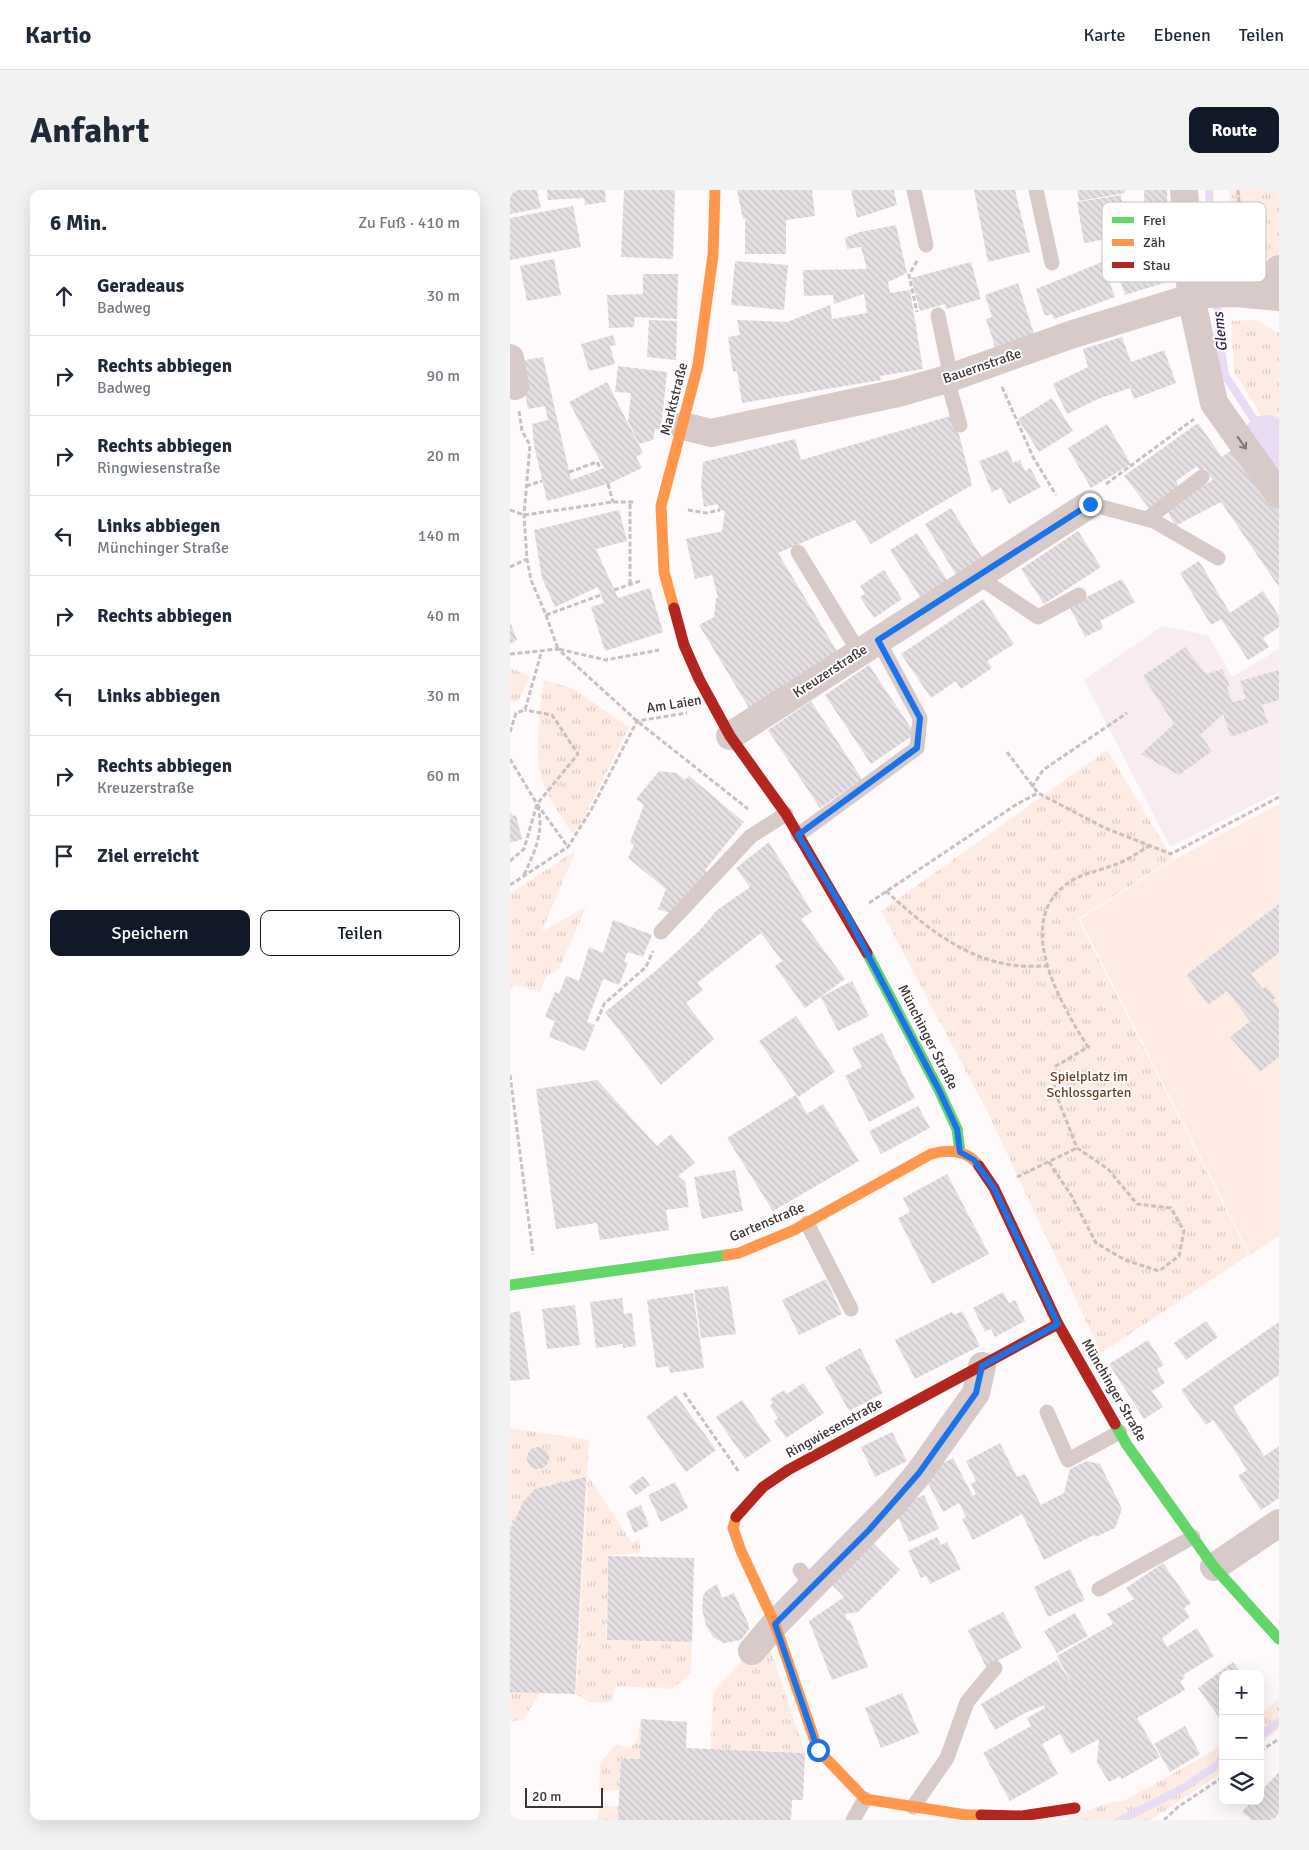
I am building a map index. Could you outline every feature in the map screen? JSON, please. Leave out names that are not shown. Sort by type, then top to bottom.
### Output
[{"type":"street","name":"Marktstraße","points":[[674,612],[664,572],[661,506],[684,426],[698,365],[713,255],[715,190]]},
{"type":"street","points":[[1258,295],[1279,269]]},
{"type":"street","points":[[1195,282],[1214,403],[1279,496]]},
{"type":"street","name":"Bauernstraße","points":[[684,426],[711,434],[898,393],[949,379],[1073,334],[1197,296],[1258,295]]},
{"type":"street","points":[[510,358],[515,386]]},
{"type":"street","name":"Kreuzerstraße","points":[[730,736],[1080,510]]},
{"type":"street","name":"Münchinger Straße","points":[[674,612],[684,645],[714,709],[730,736],[786,814],[848,917],[939,1090],[957,1129],[960,1152],[974,1160],[994,1188],[1058,1324],[1120,1432],[1214,1567],[1279,1639]]},
{"type":"street","name":"Gartenstraße","points":[[510,1285],[739,1253],[807,1222],[931,1154],[946,1150],[960,1152]]},
{"type":"street","name":"Ringwiesenstraße","points":[[865,1799],[818,1750],[775,1624],[741,1551],[733,1528],[736,1516],[756,1495],[788,1470],[818,1452],[1058,1324]]},
{"type":"street","points":[[752,1651],[775,1624],[806,1578],[894,1503],[919,1473],[976,1393],[982,1366]]},
{"type":"street","points":[[1214,1567],[1279,1523]]},
{"type":"street","points":[[865,1799],[966,1815],[1022,1816],[1075,1808]]},
{"type":"lane","points":[[914,190],[926,246]]},
{"type":"lane","points":[[1036,190],[1052,263]]},
{"type":"lane","points":[[938,315],[949,379],[960,425]]},
{"type":"lane","points":[[1147,519],[1202,477]]},
{"type":"lane","points":[[1080,510],[1147,519],[1218,558]]},
{"type":"lane","points":[[798,552],[920,718],[917,748],[798,835]]},
{"type":"lane","points":[[977,576],[1038,617],[1079,595]]},
{"type":"lane","points":[[661,932],[751,836],[786,814]]},
{"type":"lane","points":[[807,1222],[851,1309]]},
{"type":"lane","points":[[1047,1412],[1068,1460],[1120,1432]]},
{"type":"lane","points":[[1099,1588],[1192,1538]]},
{"type":"lane","points":[[913,1807],[947,1758],[967,1702],[995,1668]]},
{"type":"lane","points":[[853,1820],[865,1799]]},
{"type":"path","points":[[926,246],[909,275],[918,318],[938,315]]},
{"type":"path","points":[[1256,282],[1258,295]]},
{"type":"path","points":[[992,364],[1033,457],[1080,510],[1102,487],[1214,403]]},
{"type":"path","points":[[515,386],[522,431],[530,445],[524,515],[527,558],[531,580],[558,649],[637,721],[747,809],[786,814]]},
{"type":"path","points":[[570,472],[597,462],[600,469]]},
{"type":"path","points":[[526,486],[542,481]]},
{"type":"path","points":[[608,484],[613,502]]},
{"type":"path","points":[[510,510],[524,515],[613,502],[630,502],[630,584]]},
{"type":"path","points":[[510,567],[527,558]]},
{"type":"path","points":[[546,615],[601,595]]},
{"type":"path","points":[[510,654],[558,649],[606,660],[684,645]]},
{"type":"path","points":[[524,710],[542,650]]},
{"type":"path","name":"Am Laien","points":[[637,721],[714,709]]},
{"type":"path","points":[[510,715],[524,710],[552,715],[578,754],[537,804],[524,849],[510,861]]},
{"type":"path","points":[[1032,787],[1043,770],[1127,713]]},
{"type":"path","points":[[510,732],[516,714]]},
{"type":"path","points":[[510,885],[568,847],[592,810],[637,721]]},
{"type":"path","points":[[1007,752],[1038,793],[1105,828],[1171,854],[1279,797]]},
{"type":"path","points":[[510,759],[537,804],[568,847]]},
{"type":"path","points":[[848,917],[1017,804],[1038,793]]},
{"type":"path","points":[[524,876],[538,843],[542,824],[537,804]]},
{"type":"path","points":[[1048,1162],[1071,1196],[1096,1243],[1125,1260],[1160,1271],[1179,1256],[1184,1230],[1171,1208],[1137,1204],[1108,1169],[1077,1148],[1054,1089],[1055,1074],[1056,1066],[1088,1047],[1072,1022],[1047,966],[1042,925],[1049,902],[1063,886],[1082,875],[1110,867],[1149,846]]},
{"type":"path","points":[[886,891],[924,926],[977,956],[1012,965],[1047,966]]},
{"type":"path","points":[[597,1022],[604,1004],[646,968],[661,932]]},
{"type":"path","points":[[510,1075],[537,1282]]},
{"type":"path","points":[[994,1188],[1077,1148]]},
{"type":"path","points":[[684,1393],[756,1495]]},
{"type":"path","points":[[1264,1748],[1279,1739]]},
{"type":"path","points":[[1164,1820],[1178,1807],[1219,1779]]},
{"type":"shaded area","points":[[1162,626],[1208,635],[1232,677],[1279,649],[1279,792],[1170,847],[1084,680]]},
{"type":"green space","points":[[1229,190],[1279,190],[1279,284],[1252,282],[1266,282],[1266,202],[1230,202]]},
{"type":"green space","points":[[1256,320],[1279,333],[1279,438],[1275,438],[1234,372],[1231,321]]},
{"type":"green space","points":[[510,668],[530,676],[518,701],[510,701]]},
{"type":"green space","points":[[544,680],[572,688],[629,727],[579,827],[572,834],[549,797],[540,773],[538,740]]},
{"type":"green space","name":"Spielplatz im Schlossgarten","points":[[1107,750],[1173,859],[1078,919],[1249,1255],[1101,1353],[987,1111],[881,911]]},
{"type":"green space","points":[[1279,804],[1279,1236],[1250,1255],[1080,919],[1173,860]]},
{"type":"green space","points":[[576,850],[542,931],[586,907],[559,969],[546,977],[540,992],[515,985],[510,991],[510,894]]},
{"type":"green space","points":[[510,1428],[589,1440],[575,1694],[540,1693],[523,1720],[510,1721]]},
{"type":"green space","points":[[588,1476],[632,1543],[639,1539],[641,1553],[608,1555],[606,1640],[692,1642],[691,1673],[672,1689],[615,1686],[613,1702],[589,1702],[576,1694]]},
{"type":"green space","points":[[765,1634],[805,1753],[711,1749],[713,1693]]},
{"type":"green space","points":[[1279,1699],[1279,1729],[1264,1741],[1264,1715],[1264,1710]]},
{"type":"green space","points":[[641,1719],[640,1759],[621,1759],[620,1790],[599,1790],[600,1763],[616,1744],[631,1748],[637,1738]]},
{"type":"green space","points":[[1219,1745],[1219,1775],[1151,1820],[1066,1820],[1101,1805],[1126,1800],[1211,1752]]},
{"type":"green space","points":[[600,1806],[619,1806],[618,1820],[597,1820]]},
{"type":"building","points":[[510,190],[537,190],[541,208],[510,214]]},
{"type":"building","points":[[547,190],[605,190],[606,202],[585,205],[584,198],[548,200]]},
{"type":"building","points":[[624,190],[675,190],[673,259],[621,257]]},
{"type":"building","points":[[737,190],[812,190],[815,216],[786,220],[786,254],[745,254],[745,220],[748,219],[743,219]]},
{"type":"building","points":[[851,190],[894,190],[897,205],[857,218]]},
{"type":"building","points":[[974,190],[1015,190],[1030,252],[988,262]]},
{"type":"building","points":[[1077,190],[1125,190],[1125,193],[1079,201]]},
{"type":"building","points":[[1144,190],[1167,190],[1167,202],[1144,202]]},
{"type":"building","points":[[1121,195],[1122,202],[1102,202],[1102,240],[1084,243],[1077,202]]},
{"type":"building","points":[[573,206],[581,247],[510,260],[510,218]]},
{"type":"building","points":[[896,225],[907,273],[888,282],[890,293],[910,290],[923,369],[880,376],[881,380],[742,403],[737,371],[733,372],[728,337],[740,335],[737,320],[787,322],[830,305],[832,319],[867,313],[864,294],[834,304],[833,295],[804,296],[803,270],[867,269],[861,247],[847,249],[845,238],[860,232]]},
{"type":"building","points":[[554,259],[561,295],[527,301],[520,266]]},
{"type":"building","points":[[735,261],[788,265],[784,310],[731,305]]},
{"type":"building","points":[[971,262],[981,299],[946,309],[945,304],[920,311],[911,278]]},
{"type":"building","points":[[1102,262],[1102,282],[1109,282],[1115,297],[1054,319],[1052,314],[1045,316],[1036,289]]},
{"type":"building","points":[[643,274],[678,274],[677,319],[635,317],[634,327],[609,328],[607,295],[643,294]]},
{"type":"building","points":[[1121,282],[1167,282],[1125,295]]},
{"type":"building","points":[[1018,283],[1035,337],[996,350],[986,319],[992,317],[985,295]]},
{"type":"building","points":[[649,320],[677,321],[676,360],[647,357]]},
{"type":"building","points":[[613,335],[616,345],[610,346],[615,364],[589,371],[581,344]]},
{"type":"building","points":[[1122,337],[1131,362],[1164,350],[1176,383],[1134,399],[1130,388],[1098,399],[1067,414],[1053,384],[1088,367],[1083,349]]},
{"type":"building","points":[[543,357],[571,480],[604,468],[569,402],[607,382],[643,453],[636,457],[642,468],[608,484],[547,501],[534,445],[532,424],[548,420],[545,406],[528,409],[519,361]]},
{"type":"building","points":[[618,366],[667,372],[661,429],[655,429],[653,440],[639,444],[628,421],[631,393],[615,392]]},
{"type":"building","points":[[1052,398],[1073,431],[1039,452],[1018,419]]},
{"type":"building","points":[[954,415],[972,485],[871,544],[855,520],[778,553],[838,653],[752,713],[699,625],[714,617],[716,599],[718,597],[712,575],[695,579],[686,539],[722,531],[725,511],[720,510],[717,504],[704,507],[701,486],[703,462],[795,439],[801,460]]},
{"type":"building","points":[[1198,423],[1222,457],[1239,445],[1279,498],[1279,587],[1221,502],[1175,526],[1166,507],[1213,480],[1205,469],[1201,472],[1197,466],[1176,481],[1179,487],[1149,508],[1124,476]]},
{"type":"building","points":[[1107,424],[1131,464],[1091,488],[1068,448]]},
{"type":"building","points":[[1008,450],[1013,463],[1020,460],[1025,471],[1030,468],[1041,487],[1009,504],[1001,488],[992,492],[979,461]]},
{"type":"building","points":[[951,508],[983,559],[956,575],[925,524]]},
{"type":"building","points":[[619,510],[627,541],[596,549],[618,598],[650,588],[663,632],[605,651],[591,607],[604,603],[598,587],[555,607],[542,578],[534,530]]},
{"type":"building","points":[[1078,531],[1101,567],[1044,604],[1021,569]]},
{"type":"building","points":[[917,533],[949,583],[922,600],[890,550]]},
{"type":"building","points":[[1199,561],[1230,613],[1263,591],[1279,616],[1279,627],[1263,638],[1269,647],[1248,660],[1221,619],[1211,625],[1180,573]]},
{"type":"building","points":[[884,570],[902,599],[874,618],[860,597],[865,594],[860,586]]},
{"type":"building","points":[[1122,579],[1135,602],[1100,621],[1103,628],[1085,637],[1069,606]]},
{"type":"building","points":[[983,599],[1014,644],[987,661],[992,668],[961,689],[956,681],[931,698],[901,654]]},
{"type":"building","points":[[510,622],[517,640],[510,644]]},
{"type":"building","points":[[1185,647],[1206,674],[1222,669],[1230,686],[1227,687],[1232,702],[1246,699],[1240,681],[1279,670],[1279,700],[1262,705],[1268,723],[1231,737],[1223,714],[1200,735],[1212,751],[1179,775],[1141,754],[1174,724],[1143,676]]},
{"type":"building","points":[[869,665],[915,734],[871,764],[825,695]]},
{"type":"building","points":[[811,701],[862,779],[820,808],[768,730]]},
{"type":"building","points":[[659,771],[677,773],[685,780],[689,776],[744,822],[705,870],[717,881],[685,918],[658,909],[666,889],[628,858],[634,845],[630,842],[644,805],[636,799]]},
{"type":"building","points":[[510,812],[512,816],[516,815],[522,839],[510,843]]},
{"type":"building","points":[[769,842],[812,912],[801,919],[845,979],[805,1008],[775,966],[782,961],[761,933],[697,983],[703,990],[686,1003],[714,1039],[661,1085],[605,1012],[659,968],[700,930],[716,911],[750,887],[736,868]]},
{"type":"building","points":[[1279,904],[1279,953],[1251,974],[1263,989],[1266,986],[1276,998],[1273,1000],[1279,1009],[1279,1057],[1260,1072],[1230,1037],[1250,1021],[1227,991],[1208,1005],[1186,975]]},
{"type":"building","points":[[613,920],[652,935],[643,957],[628,952],[624,961],[628,963],[619,985],[603,979],[587,1022],[595,1025],[585,1051],[549,1037],[555,1021],[545,1017],[555,992],[559,994],[566,976],[579,981],[589,947],[603,953]]},
{"type":"building","points":[[852,981],[869,1016],[838,1031],[821,997]]},
{"type":"building","points":[[796,1016],[835,1072],[798,1097],[759,1041]]},
{"type":"building","points":[[882,1033],[915,1098],[869,1122],[845,1076],[862,1067],[852,1048]]},
{"type":"building","points":[[597,1080],[657,1146],[671,1134],[695,1163],[678,1176],[685,1182],[689,1207],[666,1210],[669,1230],[600,1240],[597,1223],[556,1229],[536,1089]]},
{"type":"building","points":[[796,1095],[807,1114],[823,1104],[859,1161],[773,1211],[727,1138]]},
{"type":"building","points":[[918,1106],[930,1128],[881,1154],[869,1131]]},
{"type":"building","points":[[735,1170],[743,1211],[702,1219],[694,1177]]},
{"type":"building","points":[[947,1174],[989,1254],[932,1284],[898,1218],[910,1212],[903,1198]]},
{"type":"building","points":[[826,1279],[842,1314],[799,1335],[782,1300]]},
{"type":"building","points":[[728,1286],[736,1334],[701,1338],[694,1290]]},
{"type":"building","points":[[1003,1292],[1009,1303],[1015,1300],[1025,1321],[995,1337],[991,1329],[985,1332],[973,1308]]},
{"type":"building","points":[[693,1293],[704,1368],[670,1373],[669,1366],[656,1368],[647,1300]]},
{"type":"building","points":[[622,1298],[624,1314],[632,1313],[636,1346],[623,1348],[623,1344],[596,1348],[590,1302]]},
{"type":"building","points":[[575,1305],[580,1345],[547,1349],[542,1309]]},
{"type":"building","points":[[520,1311],[530,1379],[510,1381],[510,1313]]},
{"type":"building","points":[[962,1311],[980,1346],[915,1379],[895,1340],[952,1312],[954,1315]]},
{"type":"building","points":[[1206,1321],[1218,1337],[1186,1360],[1174,1343]]},
{"type":"building","points":[[1279,1322],[1279,1375],[1233,1407],[1264,1456],[1279,1446],[1279,1498],[1261,1510],[1238,1476],[1247,1470],[1231,1445],[1213,1420],[1206,1425],[1181,1390]]},
{"type":"building","points":[[1148,1340],[1164,1365],[1157,1369],[1165,1383],[1152,1391],[1163,1407],[1144,1419],[1109,1364]]},
{"type":"building","points":[[860,1348],[883,1393],[849,1411],[825,1367]]},
{"type":"building","points":[[803,1383],[824,1413],[786,1438],[774,1421],[778,1418],[770,1406],[773,1403],[770,1399],[784,1390],[787,1394]]},
{"type":"building","points":[[676,1395],[716,1450],[686,1472],[646,1417]]},
{"type":"building","points":[[742,1400],[771,1441],[745,1459],[716,1417]]},
{"type":"building","points":[[892,1432],[907,1461],[875,1477],[861,1447]]},
{"type":"building","points":[[1000,1443],[1017,1477],[1025,1474],[1041,1505],[1064,1493],[1070,1469],[1087,1461],[1100,1464],[1122,1509],[1115,1528],[1096,1537],[1094,1535],[1044,1560],[1022,1514],[973,1540],[962,1519],[966,1517],[959,1503],[943,1512],[923,1474],[953,1458],[973,1496],[976,1494],[971,1484],[976,1481],[966,1461]]},
{"type":"building","points":[[534,1447],[542,1447],[549,1454],[549,1462],[542,1469],[534,1469],[527,1462],[527,1454]]},
{"type":"building","points":[[643,1476],[650,1485],[636,1495],[629,1486]]},
{"type":"building","points":[[586,1477],[575,1694],[510,1692],[510,1527],[512,1527],[523,1502],[535,1489]]},
{"type":"building","points":[[675,1482],[688,1508],[661,1522],[648,1495]]},
{"type":"building","points":[[924,1495],[939,1529],[909,1542],[894,1508]]},
{"type":"building","points":[[641,1505],[649,1526],[634,1533],[626,1512]]},
{"type":"building","points":[[937,1537],[941,1545],[947,1542],[961,1569],[930,1584],[926,1576],[921,1578],[908,1551]]},
{"type":"building","points":[[869,1539],[900,1570],[858,1612],[845,1614],[848,1621],[850,1620],[868,1667],[832,1680],[809,1621],[844,1597],[827,1580]]},
{"type":"building","points":[[608,1556],[694,1558],[692,1642],[607,1640]]},
{"type":"building","points":[[1163,1563],[1191,1603],[1184,1608],[1190,1617],[1162,1638],[1167,1647],[1197,1628],[1214,1656],[1183,1675],[1185,1678],[1180,1681],[1185,1690],[1137,1718],[1160,1757],[1122,1779],[1120,1776],[1109,1782],[1097,1763],[1099,1739],[1071,1754],[1060,1734],[1042,1744],[1058,1774],[1010,1801],[983,1753],[1031,1726],[1027,1718],[1045,1708],[1044,1705],[1025,1713],[995,1730],[981,1704],[1057,1660],[1074,1688],[1057,1656],[1113,1624],[1107,1614],[1134,1599],[1126,1588]]},
{"type":"building","points":[[1070,1569],[1085,1600],[1048,1617],[1034,1587]]},
{"type":"building","points":[[717,1584],[722,1598],[734,1593],[748,1623],[749,1629],[741,1640],[724,1643],[713,1637],[706,1625],[702,1609],[703,1596],[706,1591]]},
{"type":"building","points":[[1003,1612],[1022,1648],[986,1667],[968,1630]]},
{"type":"building","points":[[1075,1613],[1088,1636],[1057,1653],[1044,1631]]},
{"type":"building","points":[[1233,1662],[1238,1670],[1222,1670]]},
{"type":"building","points":[[1219,1672],[1219,1717],[1198,1688]]},
{"type":"building","points":[[902,1693],[919,1733],[881,1748],[865,1708]]},
{"type":"building","points":[[641,1719],[687,1722],[686,1748],[805,1753],[803,1800],[792,1800],[791,1820],[618,1820],[621,1759],[640,1759]]},
{"type":"building","points":[[1185,1726],[1200,1754],[1170,1772],[1154,1744]]},
{"type":"building","points":[[1279,1772],[1279,1820],[1252,1820],[1242,1812],[1248,1805],[1264,1805],[1264,1788]]},
{"type":"waterway","name":"Glems","points":[[1209,190],[1210,202]]},
{"type":"waterway","name":"Glems","points":[[1215,282],[1219,335],[1225,375],[1266,438],[1275,426]]},
{"type":"waterway","name":"Glems","points":[[1266,438],[1279,457]]},
{"type":"waterway","points":[[1264,1733],[1279,1722]]},
{"type":"waterway","points":[[1121,1820],[1183,1788],[1219,1764]]},
{"type":"traffic: fast","points":[[867,953],[939,1090],[957,1129],[960,1152]]},
{"type":"traffic: fast","points":[[510,1285],[727,1255]]},
{"type":"traffic: fast","points":[[1115,1424],[1127,1445],[1214,1567],[1279,1639]]},
{"type":"traffic: slow","points":[[674,608],[664,572],[661,506],[698,365],[713,255],[715,190]]},
{"type":"traffic: slow","points":[[727,1255],[739,1253],[794,1230],[931,1154],[957,1152],[969,1157],[979,1166]]},
{"type":"traffic: slow","points":[[736,1517],[733,1528],[741,1551],[775,1624],[818,1750],[865,1799],[966,1815],[981,1815]]},
{"type":"traffic: jam","points":[[674,608],[684,645],[699,679],[730,736],[786,814],[867,953]]},
{"type":"traffic: jam","points":[[979,1166],[994,1188],[1058,1324],[1115,1424]]},
{"type":"traffic: jam","points":[[736,1517],[763,1487],[788,1470],[1058,1324]]},
{"type":"traffic: jam","points":[[981,1815],[1022,1816],[1075,1808]]},
{"type":"route","points":[[818,1750],[775,1624],[869,1530],[919,1473],[958,1421],[976,1393],[982,1366],[1058,1324],[994,1188],[974,1160],[960,1152],[957,1129],[939,1090],[848,917],[798,835],[917,748],[920,718],[878,640],[1090,504]]}]
